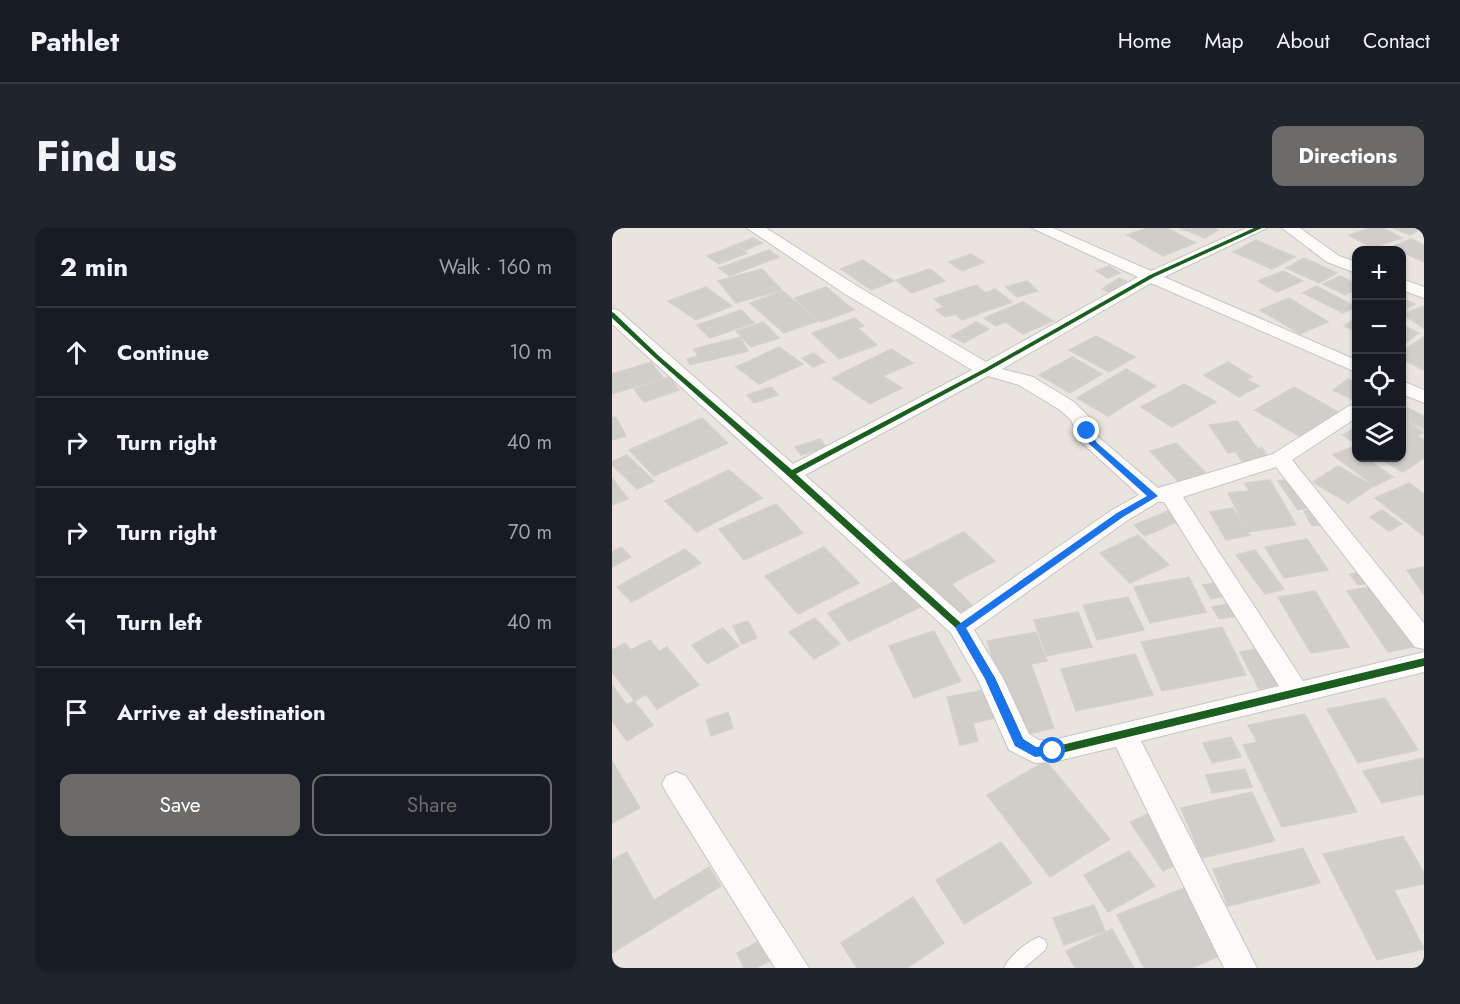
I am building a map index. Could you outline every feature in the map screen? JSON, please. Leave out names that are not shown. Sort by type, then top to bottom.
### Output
[{"type":"street","points":[[755,228],[851,290],[986,370],[1026,381],[1067,406],[1080,418],[1095,445],[1161,495],[1296,692]]},
{"type":"street","points":[[1040,228],[1352,365]]},
{"type":"street","points":[[791,474],[986,370],[1152,276],[1259,228]]},
{"type":"street","points":[[1290,228],[1333,259],[1352,266]]},
{"type":"street","points":[[1406,286],[1424,293]]},
{"type":"street","points":[[612,314],[657,357],[960,627],[990,678],[1019,742],[1035,752],[1044,752],[1424,662]]},
{"type":"street","points":[[1406,389],[1424,397]]},
{"type":"street","points":[[960,627],[1120,515],[1161,495],[1280,459],[1352,413]]},
{"type":"street","points":[[1280,459],[1424,640]]},
{"type":"street","points":[[1123,733],[1241,968]]},
{"type":"street","points":[[676,784],[793,968]]},
{"type":"lane","points":[[1012,968],[1039,945]]},
{"type":"building","points":[[1147,228],[1167,228],[1195,243],[1163,256],[1127,235]]},
{"type":"building","points":[[1180,228],[1214,228],[1218,230],[1205,238]]},
{"type":"building","points":[[1370,228],[1383,228],[1402,238],[1378,246],[1368,246],[1349,235]]},
{"type":"building","points":[[1393,228],[1423,228],[1410,235]]},
{"type":"building","points":[[753,238],[762,243],[746,250],[736,245]]},
{"type":"building","points":[[1411,239],[1424,245],[1424,262],[1406,254],[1406,246],[1394,246]]},
{"type":"building","points":[[1256,240],[1295,257],[1272,269],[1233,252]]},
{"type":"building","points":[[735,245],[747,253],[719,264],[707,256]]},
{"type":"building","points":[[769,250],[779,257],[729,276],[719,268]]},
{"type":"building","points":[[971,254],[984,262],[962,271],[949,262]]},
{"type":"building","points":[[1304,258],[1337,273],[1319,283],[1286,268]]},
{"type":"building","points":[[863,260],[894,281],[871,290],[841,269]]},
{"type":"building","points":[[1109,266],[1120,273],[1108,278],[1096,271]]},
{"type":"building","points":[[762,269],[782,290],[736,303],[718,281]]},
{"type":"building","points":[[930,269],[945,281],[911,293],[896,280]]},
{"type":"building","points":[[1283,271],[1303,281],[1277,292],[1258,281]]},
{"type":"building","points":[[1340,276],[1352,282],[1352,291],[1345,295],[1323,284]]},
{"type":"building","points":[[1119,278],[1130,283],[1114,294],[1102,289]]},
{"type":"building","points":[[1027,281],[1038,291],[1017,297],[1006,287]]},
{"type":"building","points":[[976,285],[986,293],[995,289],[1012,302],[962,320],[955,314],[945,317],[936,310],[944,307],[934,299]]},
{"type":"building","points":[[1316,286],[1352,305],[1352,309],[1343,313],[1303,293]]},
{"type":"building","points":[[706,287],[732,306],[696,320],[668,301]]},
{"type":"building","points":[[826,287],[854,310],[821,322],[794,298]]},
{"type":"building","points":[[783,291],[818,321],[784,333],[750,303]]},
{"type":"building","points":[[1289,298],[1328,322],[1300,334],[1260,310]]},
{"type":"building","points":[[1406,300],[1415,304],[1406,310]]},
{"type":"building","points":[[1023,302],[1053,321],[1023,334],[1005,322],[996,326],[984,318]]},
{"type":"building","points":[[1424,306],[1424,328],[1406,317],[1406,313]]},
{"type":"building","points":[[741,310],[754,323],[710,338],[697,325]]},
{"type":"building","points":[[855,318],[864,326],[858,328],[877,345],[839,359],[812,333]]},
{"type":"building","points":[[1352,321],[1352,330],[1344,326]]},
{"type":"building","points":[[763,322],[779,338],[751,347],[736,331]]},
{"type":"building","points":[[976,322],[989,329],[964,343],[951,336]]},
{"type":"building","points":[[1406,327],[1419,333],[1406,342]]},
{"type":"building","points":[[1096,336],[1135,357],[1109,372],[1069,350]]},
{"type":"building","points":[[740,337],[748,351],[690,365],[687,359],[698,356],[694,349]]},
{"type":"building","points":[[1424,337],[1424,370],[1406,361],[1406,348]]},
{"type":"building","points":[[779,347],[803,364],[759,384],[736,367]]},
{"type":"building","points":[[891,349],[913,363],[883,376],[902,388],[870,404],[832,378]]},
{"type":"building","points":[[814,353],[825,362],[813,367],[802,358]]},
{"type":"building","points":[[1072,357],[1102,374],[1070,393],[1039,375]]},
{"type":"building","points":[[651,362],[663,378],[612,394],[612,374]]},
{"type":"building","points":[[1228,362],[1252,377],[1247,380],[1259,386],[1239,397],[1204,375]]},
{"type":"building","points":[[1126,369],[1156,386],[1108,416],[1077,398]]},
{"type":"building","points":[[669,377],[679,390],[644,402],[634,389]]},
{"type":"building","points":[[1348,379],[1352,381],[1352,399],[1333,390]]},
{"type":"building","points":[[1184,384],[1216,402],[1172,427],[1141,407]]},
{"type":"building","points":[[771,387],[778,395],[754,403],[747,395]]},
{"type":"building","points":[[1294,387],[1340,413],[1301,437],[1255,410]]},
{"type":"building","points":[[1406,407],[1424,416],[1424,429],[1406,420]]},
{"type":"building","points":[[616,417],[626,436],[612,440],[612,418]]},
{"type":"building","points":[[702,418],[728,443],[654,476],[629,450]]},
{"type":"building","points":[[1237,421],[1257,448],[1228,453],[1209,425]]},
{"type":"building","points":[[1406,421],[1424,432],[1417,436],[1424,440],[1424,458],[1403,472],[1386,462],[1406,462]]},
{"type":"building","points":[[1352,429],[1352,441],[1343,435]]},
{"type":"building","points":[[820,439],[826,447],[801,455],[795,447]]},
{"type":"building","points":[[1176,443],[1206,473],[1179,482],[1150,451]]},
{"type":"building","points":[[1351,447],[1352,462],[1372,462],[1393,477],[1375,486],[1333,455]]},
{"type":"building","points":[[1262,448],[1269,459],[1243,463],[1236,452]]},
{"type":"building","points":[[627,455],[654,481],[637,489],[612,465],[612,462]]},
{"type":"building","points":[[1338,466],[1373,486],[1348,503],[1313,482]]},
{"type":"building","points":[[729,470],[762,498],[697,532],[665,501]]},
{"type":"building","points":[[612,478],[628,499],[612,505]]},
{"type":"building","points":[[1292,479],[1313,507],[1298,510],[1278,481]]},
{"type":"building","points":[[1270,480],[1296,525],[1248,532],[1228,493],[1249,491],[1245,483]]},
{"type":"building","points":[[1409,483],[1424,494],[1424,536],[1375,498]]},
{"type":"building","points":[[776,504],[803,533],[744,560],[719,529]]},
{"type":"building","points":[[1233,508],[1250,535],[1226,540],[1210,512]]},
{"type":"building","points":[[1321,509],[1329,524],[1312,526],[1304,511]]},
{"type":"building","points":[[1382,510],[1402,524],[1389,531],[1370,517]]},
{"type":"building","points":[[1168,511],[1179,521],[1145,536],[1134,525]]},
{"type":"building","points":[[964,532],[995,561],[951,584],[983,616],[963,628],[900,564]]},
{"type":"building","points":[[1138,535],[1169,565],[1130,583],[1100,553]]},
{"type":"building","points":[[1307,539],[1328,570],[1284,578],[1265,547]]},
{"type":"building","points":[[621,547],[631,557],[612,567],[612,552]]},
{"type":"building","points":[[824,547],[859,583],[798,614],[765,576]]},
{"type":"building","points":[[685,549],[701,563],[632,602],[617,587]]},
{"type":"building","points":[[1255,550],[1284,589],[1265,594],[1236,555]]},
{"type":"building","points":[[1424,567],[1424,595],[1407,570]]},
{"type":"building","points":[[1375,569],[1383,580],[1358,585],[1350,574]]},
{"type":"building","points":[[904,577],[927,604],[849,641],[828,613]]},
{"type":"building","points":[[1189,577],[1206,612],[1150,623],[1134,587]]},
{"type":"building","points":[[1218,582],[1226,596],[1211,599],[1203,585]]},
{"type":"building","points":[[1387,584],[1424,637],[1424,645],[1388,652],[1347,591]]},
{"type":"building","points":[[1315,591],[1349,647],[1311,653],[1278,597]]},
{"type":"building","points":[[1128,597],[1144,630],[1097,640],[1083,605]]},
{"type":"building","points":[[1231,603],[1237,616],[1219,619],[1212,607]]},
{"type":"building","points":[[1078,612],[1092,647],[1047,656],[1034,620]]},
{"type":"building","points":[[815,618],[840,644],[814,659],[789,632]]},
{"type":"building","points":[[748,621],[757,638],[742,644],[733,626]]},
{"type":"building","points":[[1222,627],[1246,675],[1162,691],[1141,642]]},
{"type":"building","points":[[723,628],[739,646],[707,664],[692,645]]},
{"type":"building","points":[[934,631],[961,681],[914,698],[889,646]]},
{"type":"building","points":[[1036,632],[1047,661],[1031,664],[1054,728],[1019,736],[987,641]]},
{"type":"building","points":[[650,640],[659,651],[667,647],[699,685],[657,709],[646,694],[635,701],[612,672],[612,650],[625,643],[631,650]]},
{"type":"building","points":[[1265,647],[1285,683],[1259,689],[1240,652]]},
{"type":"building","points":[[1135,654],[1153,695],[1076,711],[1061,669]]},
{"type":"building","points":[[612,685],[627,705],[634,701],[653,725],[627,741],[612,721]]},
{"type":"building","points":[[994,688],[1003,716],[973,723],[978,741],[960,745],[947,697]]},
{"type":"building","points":[[1385,698],[1418,750],[1358,763],[1327,709]]},
{"type":"building","points":[[728,712],[733,728],[711,736],[706,720]]},
{"type":"building","points":[[1305,714],[1357,812],[1282,827],[1243,745],[1257,742],[1248,725]]},
{"type":"building","points":[[1231,737],[1241,757],[1212,763],[1203,743]]},
{"type":"building","points":[[1424,758],[1424,794],[1382,803],[1363,771]]},
{"type":"building","points":[[612,761],[640,808],[612,823]]},
{"type":"building","points":[[1046,761],[1110,839],[1050,877],[987,795]]},
{"type":"building","points":[[1245,769],[1252,787],[1212,793],[1206,775]]},
{"type":"building","points":[[1252,792],[1275,841],[1202,858],[1181,808]]},
{"type":"building","points":[[1163,807],[1196,855],[1163,871],[1130,822]]},
{"type":"building","points":[[1403,836],[1424,873],[1424,884],[1394,890],[1424,949],[1377,960],[1323,854]]},
{"type":"building","points":[[1001,842],[1032,883],[964,924],[936,880]]},
{"type":"building","points":[[1303,848],[1320,883],[1228,906],[1213,869]]},
{"type":"building","points":[[1129,851],[1155,886],[1108,912],[1084,875]]},
{"type":"building","points":[[627,852],[654,900],[709,867],[721,886],[612,953],[612,860]]},
{"type":"building","points":[[1192,885],[1230,951],[1192,968],[1144,968],[1117,915]]},
{"type":"building","points":[[913,897],[944,943],[907,968],[857,968],[841,943]]},
{"type":"building","points":[[1094,905],[1105,931],[1064,945],[1053,918]]},
{"type":"building","points":[[1112,929],[1134,968],[1075,968],[1066,951]]},
{"type":"building","points":[[761,940],[771,960],[756,968],[744,968],[737,953]]},
{"type":"cycle path","points":[[612,314],[657,357],[791,474],[986,370],[1152,276],[1259,228]]},
{"type":"cycle path","points":[[791,474],[960,627],[990,678],[1019,742],[1035,752],[1053,751],[1424,662]]},
{"type":"route","points":[[1053,751],[1035,752],[1019,742],[990,678],[960,627],[1120,515],[1153,496],[1095,445],[1088,438],[1087,431]]}]
